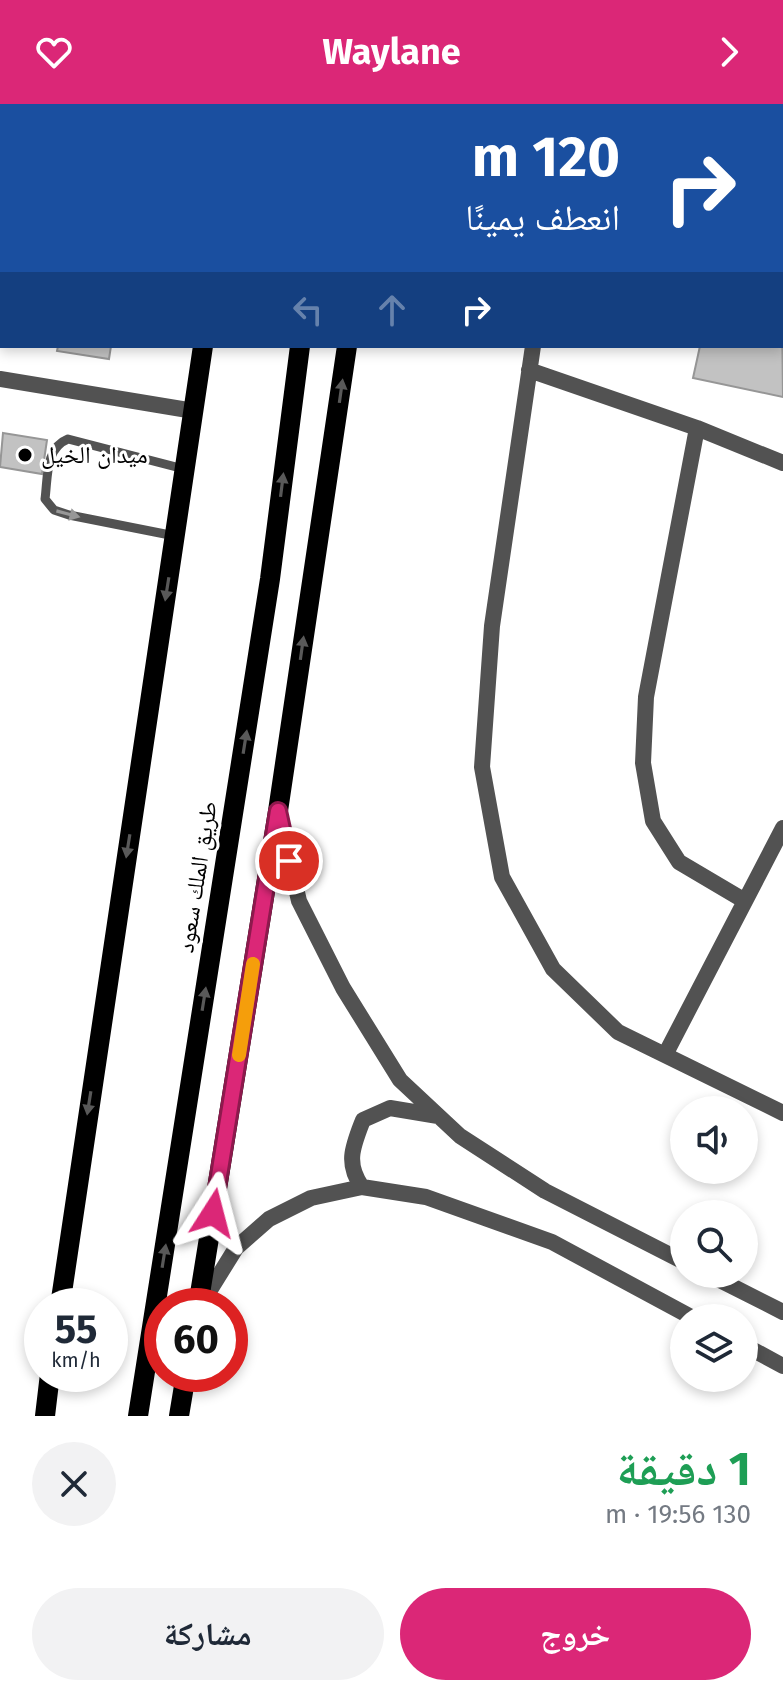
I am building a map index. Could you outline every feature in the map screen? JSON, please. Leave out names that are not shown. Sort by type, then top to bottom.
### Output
[{"type":"main road","points":[[63,1288],[203,348]]},
{"type":"main road","name":"طريق الملك سعود","points":[[138,1416],[270,579],[300,348]]},
{"type":"main road","points":[[202,1288],[278,811],[347,348]]},
{"type":"main road","points":[[45,1416],[48,1392]]},
{"type":"main road","points":[[179,1416],[183,1392]]},
{"type":"street","points":[[533,348],[492,626],[482,767],[502,877],[553,969],[618,1032],[783,1113]]},
{"type":"street","points":[[529,370],[697,428],[783,463]]},
{"type":"street","points":[[0,379],[194,411]]},
{"type":"street","points":[[697,428],[646,697],[643,763],[653,821],[679,862],[745,901]]},
{"type":"street","points":[[278,811],[299,901],[343,988],[400,1080],[460,1136],[545,1191],[670,1255]]},
{"type":"street","points":[[665,1055],[783,828]]},
{"type":"street","points":[[362,1187],[353,1174],[352,1149],[363,1120],[390,1108],[439,1116]]},
{"type":"street","points":[[210,1288],[236,1248],[269,1219],[311,1198],[362,1187],[426,1197],[552,1242],[670,1306]]},
{"type":"street","points":[[736,1288],[783,1312]]},
{"type":"street","points":[[758,1353],[783,1366]]},
{"type":"lane","points":[[175,536],[69,515],[54,510],[45,499],[52,452],[58,443],[68,439],[184,469]]},
{"type":"building","points":[[58,348],[111,348],[109,359],[57,351]]},
{"type":"building","points":[[700,348],[782,348],[783,397],[693,378]]},
{"type":"building","points":[[3,433],[47,440],[42,474],[0,467]]},
{"type":"slow traffic","points":[[239,1055],[253,964]]},
{"type":"place","name":"ميدان الخيل","points":[[25,455]]},
{"type":"route","points":[[213,1213],[278,811],[289,861]]}]
